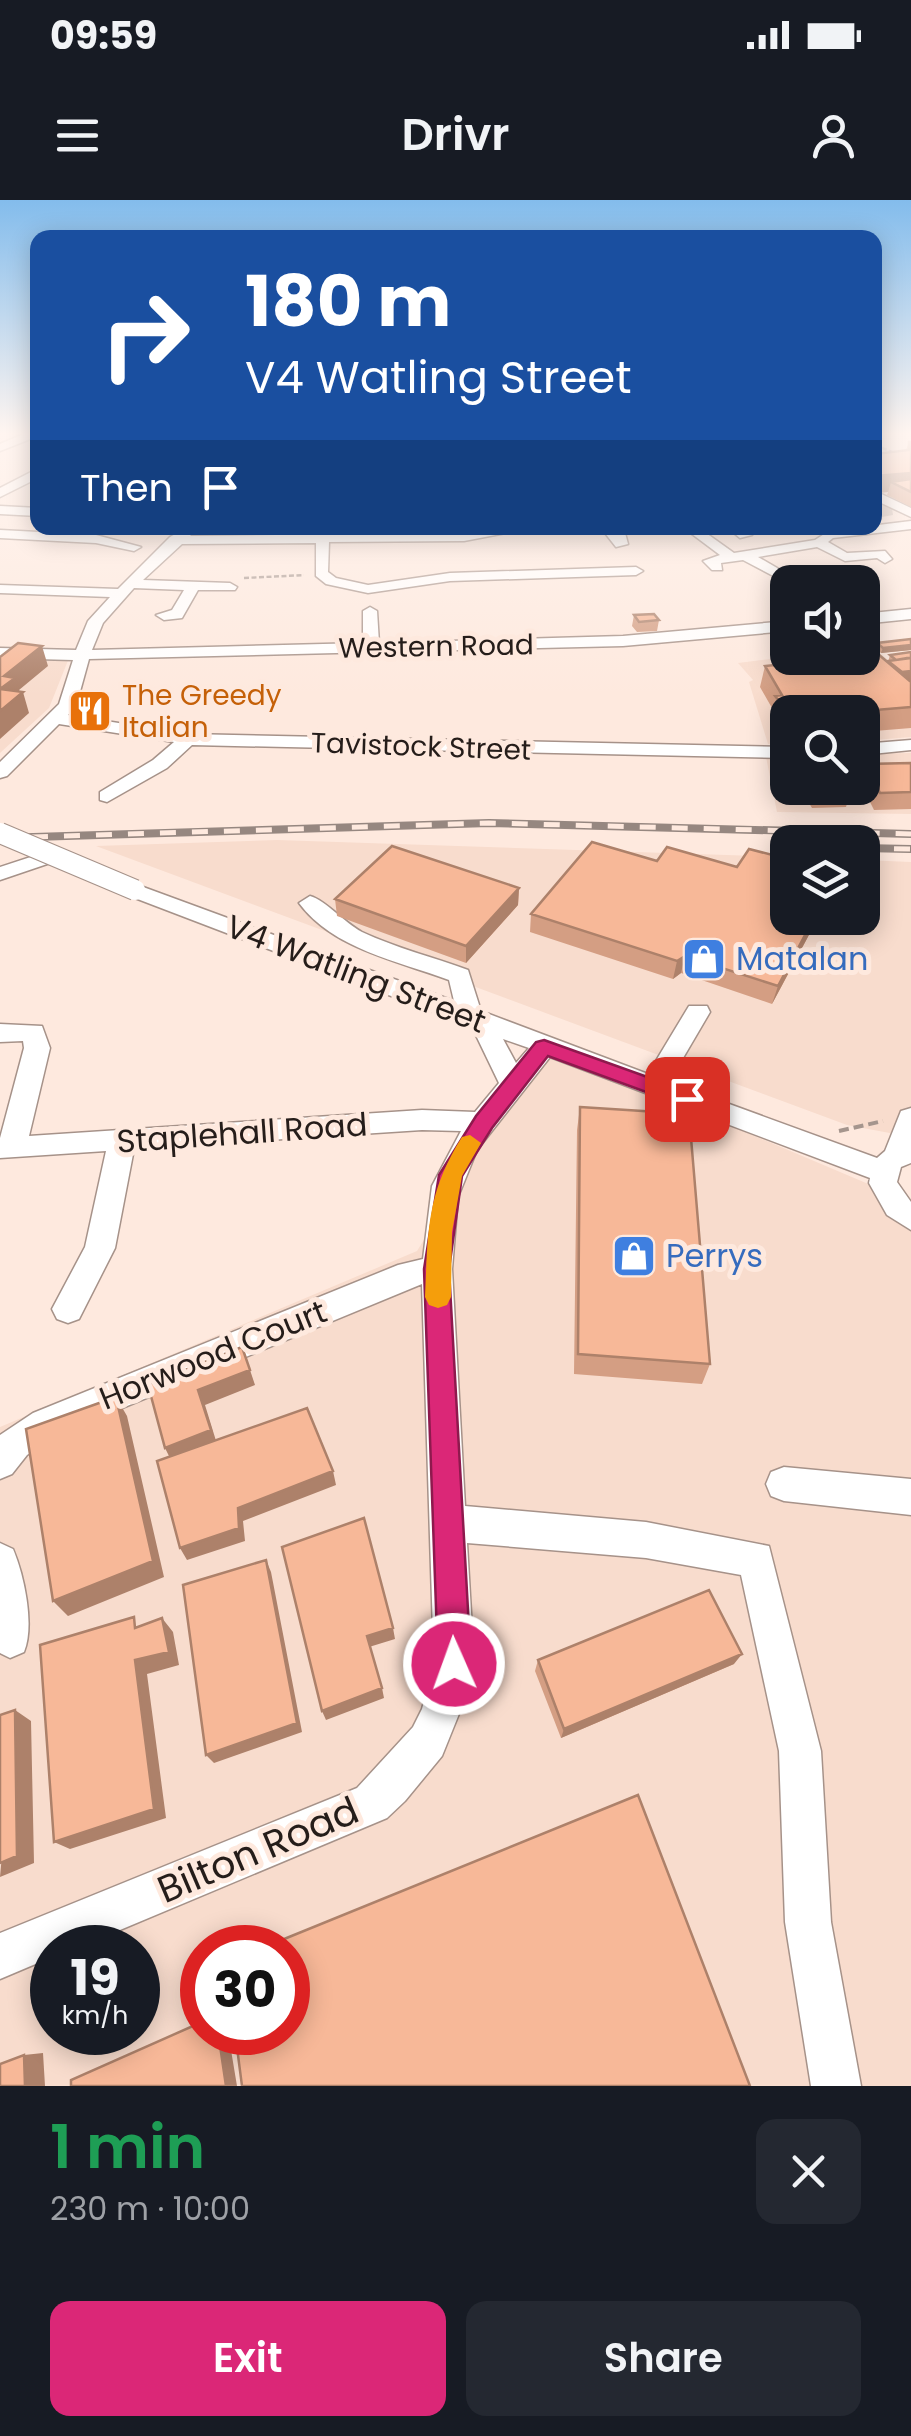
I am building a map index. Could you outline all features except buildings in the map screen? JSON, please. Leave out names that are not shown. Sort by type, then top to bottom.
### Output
[{"type":"street","points":[[882,528],[911,524]]},
{"type":"street","points":[[0,534],[96,539],[134,548]]},
{"type":"street","points":[[0,772],[56,718],[72,697],[96,621],[125,588],[184,535]]},
{"type":"street","points":[[88,547],[472,535]]},
{"type":"street","points":[[618,535],[616,540],[621,544]]},
{"type":"street","points":[[702,535],[770,571]]},
{"type":"street","points":[[717,567],[710,561],[740,558],[822,535],[845,557],[880,554],[885,559]]},
{"type":"street","points":[[323,538],[321,573],[331,581],[368,589],[450,577],[636,571]]},
{"type":"street","points":[[0,589],[190,591],[230,587]]},
{"type":"street","points":[[164,614],[177,615],[190,591]]},
{"type":"street","points":[[370,610],[371,648]]},
{"type":"street","points":[[903,615],[911,628]]},
{"type":"street","name":"Western Road","points":[[0,653],[623,641],[770,628]]},
{"type":"street","name":"Tavistock Street","points":[[56,718],[188,739],[770,753]]},
{"type":"street","points":[[107,796],[160,764],[188,739]]},
{"type":"street","points":[[880,748],[911,745]]},
{"type":"street","name":"V4 Watling Street","points":[[0,833],[135,890],[654,1087],[897,1158]]},
{"type":"street","points":[[6,872],[49,856]]},
{"type":"street","points":[[310,904],[317,915],[336,928],[460,975],[476,1019],[512,1084]]},
{"type":"street","points":[[654,1087],[698,1012]]},
{"type":"street","points":[[0,1033],[33,1032],[37,1048],[6,1148]]},
{"type":"street","name":"Bilton Road","points":[[0,1956],[372,1803],[417,1760],[444,1714],[454,1664],[437,1269],[450,1175],[484,1122],[544,1047]]},
{"type":"street","points":[[911,1118],[887,1195],[911,1218]]},
{"type":"street","name":"Staplehall Road","points":[[6,1148],[422,1120],[484,1122]]},
{"type":"street","points":[[68,1309],[100,1248],[122,1141]]},
{"type":"street","name":"Horwood Court","points":[[0,1462],[15,1443],[45,1424],[408,1274],[437,1269]]},
{"type":"street","points":[[784,1484],[911,1498]]},
{"type":"street","points":[[450,1524],[646,1540],[756,1560],[800,1751],[808,1922],[836,2086]]},
{"type":"street","points":[[0,1562],[10,1638]]},
{"type":"path","points":[[244,578],[321,573]]},
{"type":"shaded area","points":[[880,654],[896,666],[911,664],[911,737],[880,740],[880,695],[770,695],[768,744],[749,682],[753,680],[738,663],[770,659],[770,675],[880,675]]},
{"type":"shaded area","points":[[0,656],[69,658],[49,708],[0,753]]},
{"type":"shaded area","points":[[911,753],[911,814],[777,812],[776,805],[880,805],[880,754]]},
{"type":"shaded area","points":[[277,840],[770,856],[770,935],[880,935],[880,861],[911,862],[911,1137],[847,1125],[96,846]]},
{"type":"shaded area","points":[[544,1047],[911,1202],[911,2086],[0,2086],[0,1427],[417,1251]]},
{"type":"railway","points":[[0,838],[489,823],[911,834]]},
{"type":"railway","points":[[880,848],[911,849]]},
{"type":"slow traffic","points":[[438,1297],[440,1232],[450,1175],[470,1143]]},
{"type":"place","name":"The Greedy Italian","points":[[90,711]]},
{"type":"place","name":"Matalan","points":[[704,959]]},
{"type":"place","name":"Perrys","points":[[634,1256]]},
{"type":"route","points":[[454,1664],[437,1269],[450,1175],[484,1122],[544,1047],[687,1099]]}]
